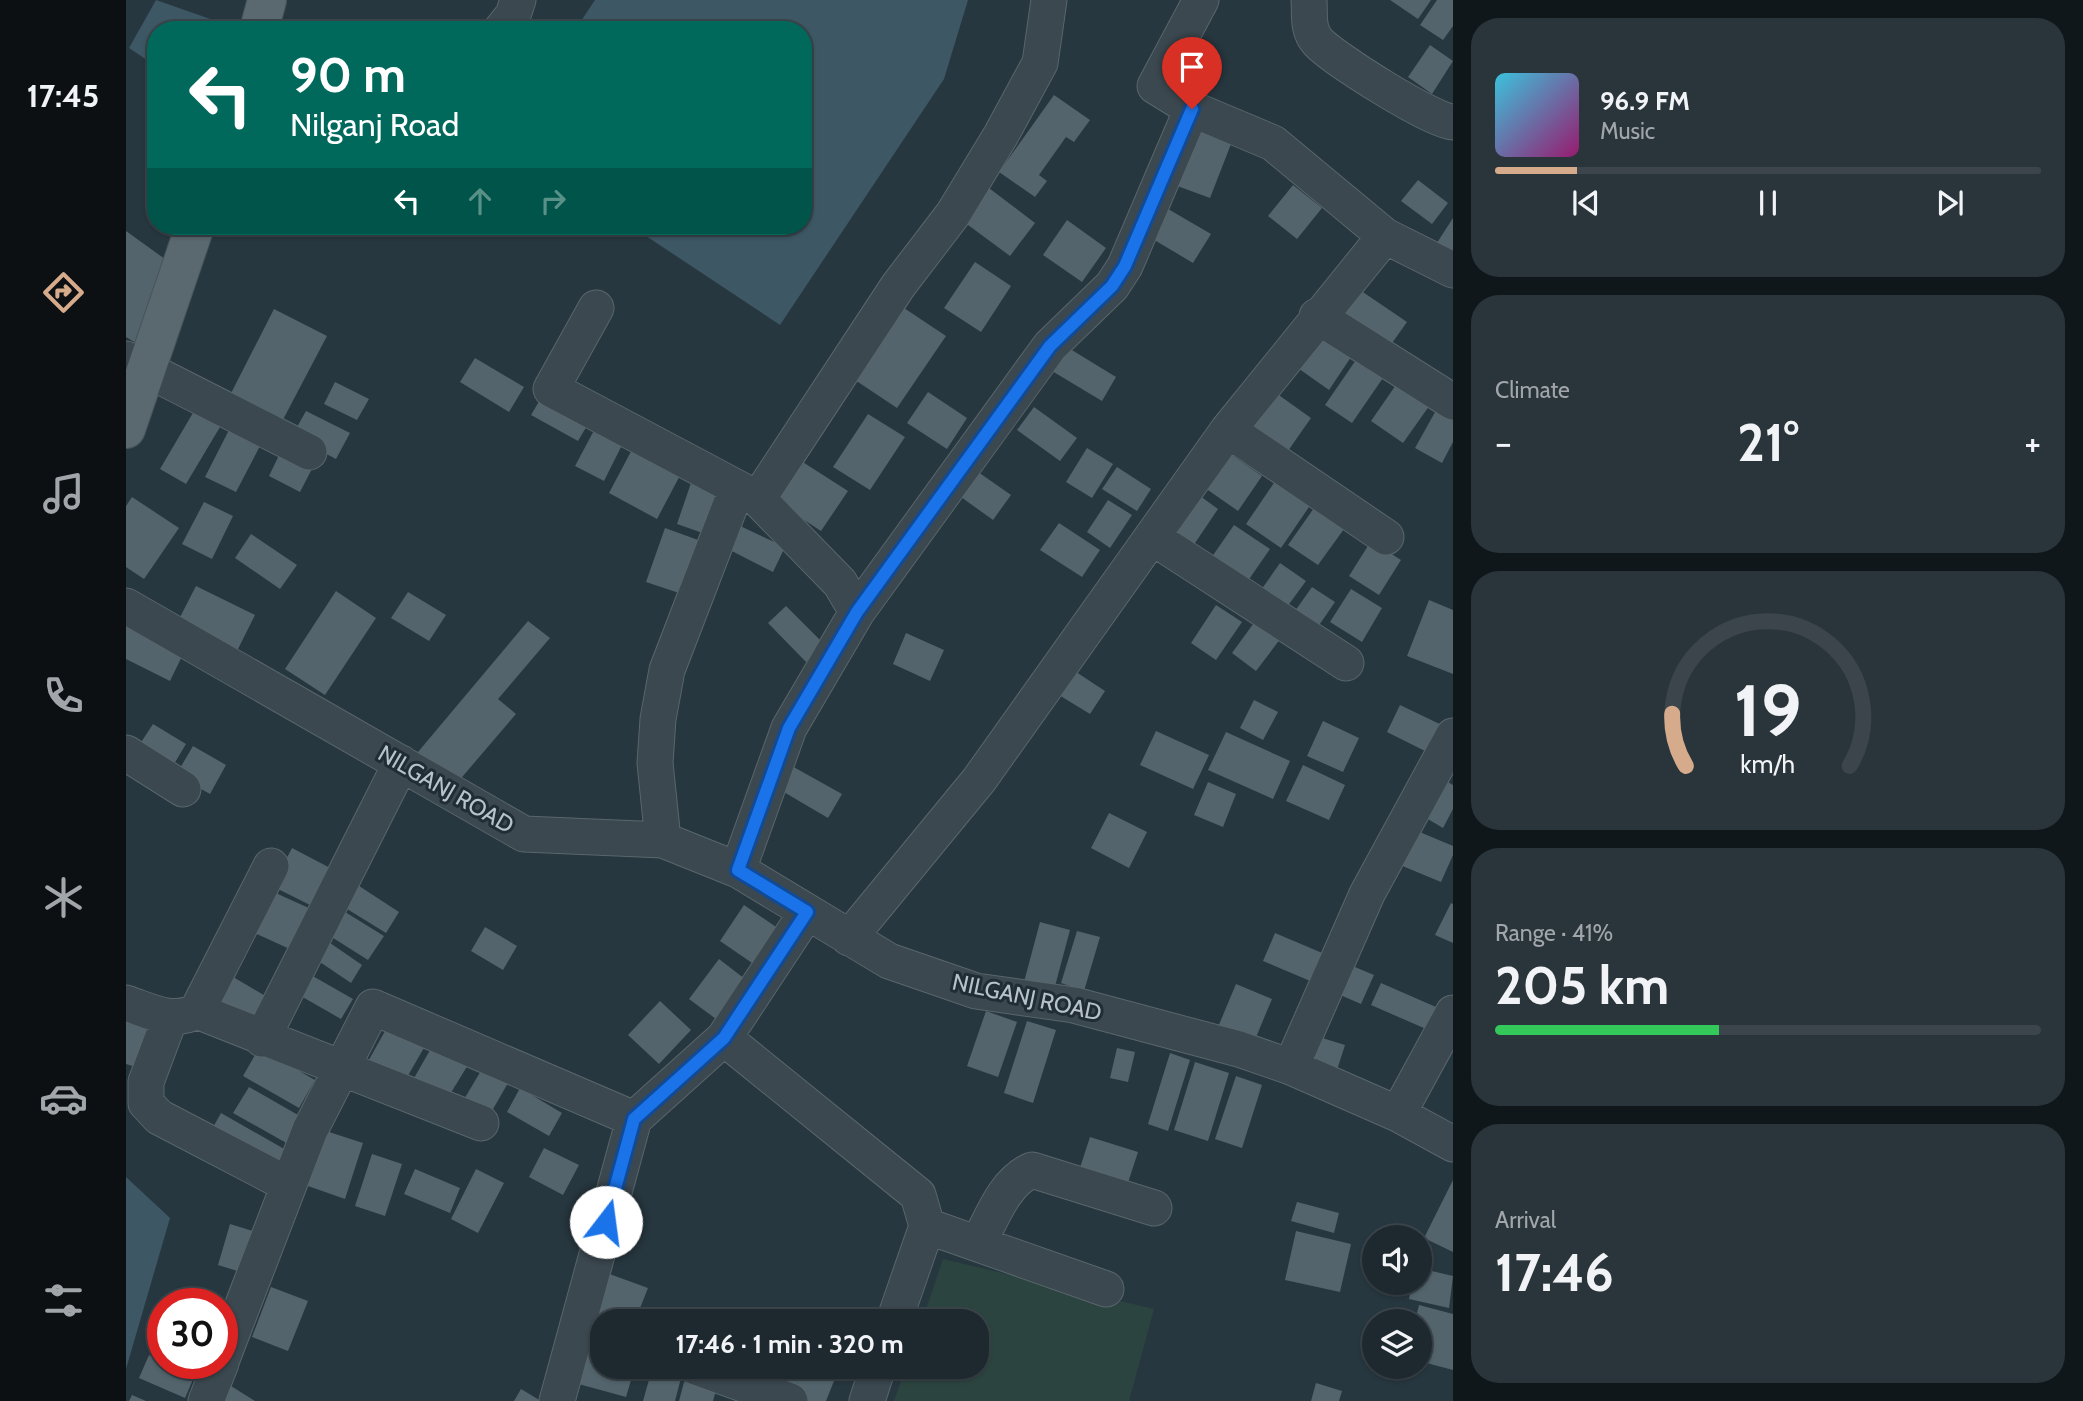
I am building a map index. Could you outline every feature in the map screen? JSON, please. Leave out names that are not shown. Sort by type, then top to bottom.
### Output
[{"type":"main road","points":[[261,21],[267,0]]},
{"type":"main road","points":[[132,389],[192,235]]},
{"type":"street","points":[[508,21],[518,0]]},
{"type":"street","points":[[663,841],[655,763],[657,719],[667,670],[747,494],[953,214],[1002,135],[1040,63],[1049,0]]},
{"type":"street","points":[[1201,0],[1155,86],[1192,109],[1273,142],[1385,236],[1453,270]]},
{"type":"street","points":[[1309,0],[1310,22],[1318,42],[1412,107],[1445,122],[1453,122]]},
{"type":"street","points":[[738,870],[789,728],[857,612],[1050,346],[1112,286],[1125,266],[1192,109]]},
{"type":"street","points":[[849,937],[979,780],[1228,430],[1317,316],[1385,236]]},
{"type":"street","points":[[596,308],[551,389],[747,494],[841,583],[857,612]]},
{"type":"street","points":[[1317,316],[1453,402]]},
{"type":"street","points":[[132,389],[309,452]]},
{"type":"street","points":[[1228,430],[1386,537]]},
{"type":"street","points":[[1152,537],[1346,663]]},
{"type":"street","name":"NILGANJ ROAD","points":[[126,606],[524,834],[663,841],[738,870],[889,961],[976,991],[1074,1006],[1239,1049],[1291,1067],[1398,1114],[1453,1144]]},
{"type":"street","points":[[1291,1067],[1367,894],[1453,736]]},
{"type":"street","points":[[126,753],[183,789]]},
{"type":"street","points":[[262,1039],[401,762]]},
{"type":"street","points":[[271,866],[146,1082],[146,1103],[159,1117],[289,1185]]},
{"type":"street","points":[[594,1309],[634,1119],[724,1038],[807,912]]},
{"type":"street","points":[[126,1003],[184,1015],[262,1039],[481,1123]]},
{"type":"street","points":[[238,1317],[310,1130],[373,1007],[634,1119]]},
{"type":"street","points":[[1398,1114],[1453,1013]]},
{"type":"street","points":[[724,1038],[918,1195],[927,1226],[898,1309]]},
{"type":"street","points":[[978,1244],[1003,1196],[1019,1176],[1032,1170],[1154,1208]]},
{"type":"street","points":[[927,1226],[1107,1289]]},
{"type":"street","points":[[557,1401],[590,1328]]},
{"type":"street","points":[[206,1401],[214,1379]]},
{"type":"street","points":[[729,1379],[790,1401]]},
{"type":"street","points":[[867,1401],[874,1379]]},
{"type":"green space","points":[[943,1259],[1154,1309],[1129,1401],[894,1401],[902,1379],[989,1379],[989,1309],[926,1309]]},
{"type":"water","points":[[156,0],[216,21],[147,21],[147,60],[129,48]]},
{"type":"water","points":[[595,0],[968,0],[944,79],[780,325],[645,235],[812,235],[812,21],[581,21]]},
{"type":"water","points":[[126,1177],[170,1218],[150,1288],[147,1288],[147,1297],[126,1369]]},
{"type":"building","points":[[1390,0],[1431,0],[1418,19]]},
{"type":"building","points":[[1437,0],[1453,0],[1453,26],[1443,40],[1420,25]]},
{"type":"building","points":[[1430,45],[1453,61],[1432,94],[1408,77]]},
{"type":"building","points":[[1054,95],[1090,120],[1074,142],[1066,137],[1039,175],[1047,181],[1035,197],[999,172]]},
{"type":"building","points":[[1195,125],[1233,139],[1210,198],[1172,184]]},
{"type":"building","points":[[1418,180],[1448,203],[1432,224],[1401,201]]},
{"type":"building","points":[[985,185],[1035,223],[1010,256],[960,219]]},
{"type":"building","points":[[1293,185],[1322,208],[1297,239],[1268,216]]},
{"type":"building","points":[[1163,206],[1211,234],[1193,263],[1146,235]]},
{"type":"building","points":[[1453,218],[1453,261],[1433,249]]},
{"type":"building","points":[[1067,220],[1106,248],[1082,282],[1043,255]]},
{"type":"building","points":[[126,231],[176,267],[146,349],[126,337]]},
{"type":"building","points":[[975,262],[1011,286],[981,332],[944,308]]},
{"type":"building","points":[[1354,286],[1407,322],[1385,353],[1333,317]]},
{"type":"building","points":[[904,308],[946,336],[897,408],[855,380]]},
{"type":"building","points":[[274,309],[327,336],[277,431],[225,405]]},
{"type":"building","points":[[1319,331],[1353,354],[1329,390],[1295,366]]},
{"type":"building","points":[[1062,344],[1116,377],[1102,401],[1047,368]]},
{"type":"building","points":[[1358,357],[1385,375],[1352,423],[1325,405]]},
{"type":"building","points":[[475,358],[524,387],[509,412],[460,382]]},
{"type":"building","points":[[1400,379],[1432,402],[1403,443],[1371,421]]},
{"type":"building","points":[[335,382],[369,399],[357,420],[324,404]]},
{"type":"building","points":[[1269,388],[1311,418],[1283,458],[1240,428]]},
{"type":"building","points":[[928,392],[967,418],[947,449],[907,423]]},
{"type":"building","points":[[544,393],[591,419],[578,441],[531,415]]},
{"type":"building","points":[[1439,405],[1453,412],[1453,442],[1442,463],[1415,448]]},
{"type":"building","points":[[197,406],[223,422],[186,484],[160,469]]},
{"type":"building","points":[[1034,407],[1077,438],[1060,461],[1017,430]]},
{"type":"building","points":[[306,411],[350,433],[336,459],[292,436]]},
{"type":"building","points":[[868,414],[905,437],[870,490],[833,467]]},
{"type":"building","points":[[599,421],[627,435],[604,481],[575,466]]},
{"type":"building","points":[[229,430],[260,446],[236,492],[205,477]]},
{"type":"building","points":[[636,442],[684,468],[657,519],[609,493]]},
{"type":"building","points":[[1219,446],[1262,476],[1238,511],[1195,481]]},
{"type":"building","points":[[283,447],[315,463],[300,492],[269,476]]},
{"type":"building","points":[[1087,448],[1113,464],[1092,498],[1066,482]]},
{"type":"building","points":[[798,459],[848,491],[821,531],[772,499]]},
{"type":"building","points":[[971,467],[1011,495],[993,520],[954,492]]},
{"type":"building","points":[[1117,467],[1151,489],[1137,511],[1102,489]]},
{"type":"building","points":[[692,480],[727,492],[711,536],[677,524]]},
{"type":"building","points":[[1276,480],[1311,504],[1281,548],[1246,524]]},
{"type":"building","points":[[1189,488],[1218,509],[1193,546],[1163,525]]},
{"type":"building","points":[[132,497],[179,528],[144,579],[126,567],[126,506]]},
{"type":"building","points":[[1108,500],[1132,515],[1110,548],[1087,532]]},
{"type":"building","points":[[204,502],[233,516],[212,559],[182,544]]},
{"type":"building","points":[[1314,508],[1344,529],[1318,565],[1288,545]]},
{"type":"building","points":[[1059,523],[1100,550],[1082,577],[1040,550]]},
{"type":"building","points":[[736,524],[785,547],[773,572],[724,547]]},
{"type":"building","points":[[1234,525],[1270,549],[1245,585],[1209,561]]},
{"type":"building","points":[[665,528],[709,544],[691,597],[646,582]]},
{"type":"building","points":[[251,534],[297,565],[280,589],[235,558]]},
{"type":"building","points":[[1371,541],[1401,560],[1379,595],[1349,576]]},
{"type":"building","points":[[1280,563],[1306,581],[1284,611],[1259,593]]},
{"type":"building","points":[[196,586],[255,615],[236,653],[177,623]]},
{"type":"building","points":[[1312,587],[1335,602],[1313,634],[1290,618]]},
{"type":"building","points":[[1351,589],[1382,608],[1362,642],[1330,622]]},
{"type":"building","points":[[336,591],[376,618],[325,695],[285,669]]},
{"type":"building","points":[[408,592],[446,615],[429,641],[391,618]]},
{"type":"building","points":[[1429,600],[1453,610],[1453,674],[1407,656]]},
{"type":"building","points":[[1216,605],[1242,622],[1216,660],[1191,643]]},
{"type":"building","points":[[786,606],[824,644],[806,662],[768,623]]},
{"type":"building","points":[[126,618],[186,648],[170,681],[126,659]]},
{"type":"building","points":[[1256,620],[1281,638],[1256,671],[1232,653]]},
{"type":"building","points":[[528,621],[550,638],[498,699],[516,714],[457,783],[418,752]]},
{"type":"building","points":[[906,633],[944,650],[930,681],[893,664]]},
{"type":"building","points":[[1070,668],[1105,691],[1090,714],[1054,692]]},
{"type":"building","points":[[1254,700],[1278,712],[1263,740],[1240,728]]},
{"type":"building","points":[[1400,705],[1450,729],[1437,757],[1387,732]]},
{"type":"building","points":[[1323,721],[1359,738],[1343,772],[1307,756]]},
{"type":"building","points":[[153,724],[186,744],[168,774],[134,753]]},
{"type":"building","points":[[1156,731],[1209,755],[1193,789],[1140,765]]},
{"type":"building","points":[[1226,732],[1290,761],[1273,799],[1208,770]]},
{"type":"building","points":[[193,746],[226,765],[210,794],[176,775]]},
{"type":"building","points":[[790,765],[842,794],[828,818],[777,788]]},
{"type":"building","points":[[1303,765],[1345,785],[1329,820],[1286,801]]},
{"type":"building","points":[[1441,778],[1453,785],[1453,809],[1443,828],[1421,815]]},
{"type":"building","points":[[1208,782],[1236,794],[1223,827],[1194,815]]},
{"type":"building","points":[[1109,813],[1147,832],[1129,868],[1091,848]]},
{"type":"building","points":[[1415,830],[1453,846],[1453,855],[1441,882],[1400,865]]},
{"type":"building","points":[[292,848],[334,870],[314,907],[272,886]]},
{"type":"building","points":[[353,882],[399,912],[386,933],[339,904]]},
{"type":"building","points":[[269,890],[311,909],[292,950],[250,931]]},
{"type":"building","points":[[1451,903],[1453,904],[1453,943],[1435,935]]},
{"type":"building","points":[[744,905],[779,929],[755,965],[720,941]]},
{"type":"building","points":[[337,907],[384,936],[368,960],[322,931]]},
{"type":"building","points":[[1040,922],[1070,930],[1054,990],[1024,982]]},
{"type":"building","points":[[485,927],[517,946],[503,970],[471,951]]},
{"type":"building","points":[[1077,931],[1100,937],[1084,991],[1061,983]]},
{"type":"building","points":[[1275,933],[1327,955],[1315,983],[1263,961]]},
{"type":"building","points":[[320,936],[362,965],[351,983],[308,954]]},
{"type":"building","points":[[719,959],[745,979],[716,1019],[689,999]]},
{"type":"building","points":[[1343,962],[1374,975],[1361,1004],[1331,991]]},
{"type":"building","points":[[223,971],[267,997],[249,1027],[206,1001]]},
{"type":"building","points":[[304,971],[353,999],[341,1019],[292,991]]},
{"type":"building","points":[[1381,983],[1436,1007],[1426,1029],[1371,1005]]},
{"type":"building","points":[[1236,984],[1272,999],[1254,1042],[1218,1027]]},
{"type":"building","points":[[660,1001],[691,1030],[659,1064],[628,1035]]},
{"type":"building","points":[[986,1011],[1017,1022],[998,1077],[967,1066]]},
{"type":"building","points":[[126,1016],[150,1028],[136,1067],[126,1064]]},
{"type":"building","points":[[1027,1021],[1056,1030],[1033,1103],[1004,1093]]},
{"type":"building","points":[[389,1024],[425,1046],[402,1086],[366,1065]]},
{"type":"building","points":[[1319,1037],[1345,1045],[1337,1070],[1311,1062]]},
{"type":"building","points":[[433,1045],[468,1065],[444,1104],[410,1085]]},
{"type":"building","points":[[259,1048],[315,1080],[299,1108],[243,1076]]},
{"type":"building","points":[[1117,1048],[1135,1052],[1128,1082],[1110,1078]]},
{"type":"building","points":[[1170,1053],[1190,1060],[1168,1131],[1148,1124]]},
{"type":"building","points":[[1195,1062],[1229,1073],[1208,1141],[1174,1130]]},
{"type":"building","points":[[482,1069],[508,1083],[489,1116],[463,1101]]},
{"type":"building","points":[[1236,1076],[1262,1085],[1242,1148],[1215,1139]]},
{"type":"building","points":[[249,1087],[305,1119],[290,1145],[233,1113]]},
{"type":"building","points":[[520,1088],[562,1113],[549,1136],[507,1112]]},
{"type":"building","points":[[221,1113],[286,1150],[271,1175],[207,1138]]},
{"type":"building","points":[[326,1131],[363,1143],[345,1199],[308,1186]]},
{"type":"building","points":[[1090,1137],[1138,1152],[1124,1195],[1076,1180]]},
{"type":"building","points":[[544,1148],[579,1165],[563,1195],[529,1177]]},
{"type":"building","points":[[372,1154],[402,1164],[385,1216],[355,1206]]},
{"type":"building","points":[[415,1169],[460,1188],[450,1213],[404,1194]]},
{"type":"building","points":[[476,1169],[504,1183],[478,1233],[451,1219]]},
{"type":"building","points":[[1453,1180],[1453,1252],[1432,1242],[1430,1225]]},
{"type":"building","points":[[1297,1202],[1339,1213],[1334,1233],[1291,1221]]},
{"type":"building","points":[[230,1224],[259,1233],[247,1274],[218,1265]]},
{"type":"building","points":[[1296,1231],[1351,1244],[1340,1292],[1285,1280]]},
{"type":"building","points":[[1432,1271],[1453,1276],[1449,1308],[1409,1299],[1410,1295],[1432,1295]]},
{"type":"building","points":[[604,1272],[648,1288],[640,1309],[590,1309]]},
{"type":"building","points":[[271,1287],[308,1301],[288,1351],[252,1337]]},
{"type":"building","points":[[1419,1305],[1453,1314],[1453,1370],[1432,1364],[1432,1309],[1418,1309]]},
{"type":"building","points":[[586,1343],[590,1344],[590,1379],[631,1379],[626,1397],[575,1383]]},
{"type":"building","points":[[147,1360],[147,1379],[193,1379],[185,1398],[139,1378]]},
{"type":"building","points":[[649,1379],[681,1379],[675,1401],[643,1401]]},
{"type":"building","points":[[784,1379],[834,1381],[826,1401],[797,1401],[778,1392]]},
{"type":"building","points":[[684,1382],[716,1390],[713,1401],[679,1401]]},
{"type":"building","points":[[1316,1383],[1342,1391],[1339,1401],[1311,1401]]},
{"type":"building","points":[[231,1386],[255,1401],[222,1401]]},
{"type":"building","points":[[521,1389],[541,1401],[514,1401]]},
{"type":"building","points":[[132,1395],[146,1401],[129,1401]]},
{"type":"route","points":[[606,1222],[634,1119],[724,1038],[807,912],[738,870],[789,728],[857,612],[1050,346],[1112,286],[1125,266],[1192,109]]}]
